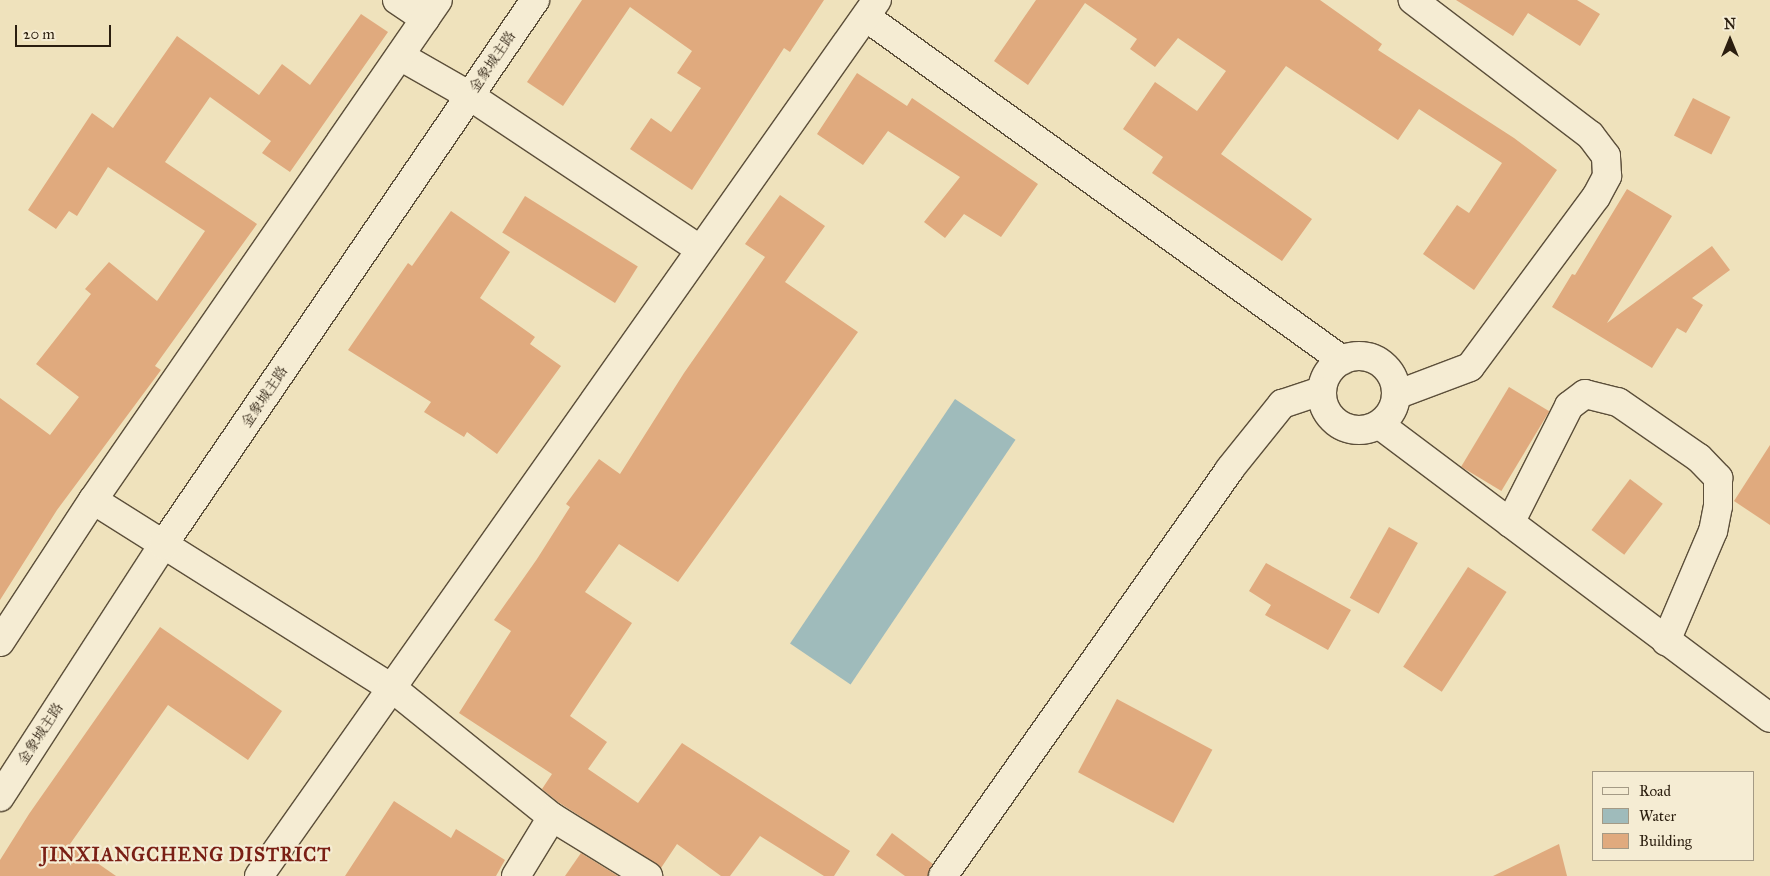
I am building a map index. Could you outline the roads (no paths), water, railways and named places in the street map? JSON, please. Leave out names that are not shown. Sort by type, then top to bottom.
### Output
[{"type":"street","points":[[0,642],[93,500],[432,9],[397,0]]},
{"type":"street","name":"金象城主路","points":[[0,797],[163,546],[535,0]]},
{"type":"street","points":[[1396,395],[1470,367],[1596,197],[1607,176],[1606,156],[1590,135],[1413,0]]},
{"type":"street","points":[[259,876],[699,249],[872,8],[1342,360]]},
{"type":"street","points":[[400,56],[470,96],[699,249]]},
{"type":"street","points":[[1368,357],[1379,362],[1389,371],[1396,395],[1393,408],[1380,425],[1363,430],[1338,424],[1323,403],[1321,391],[1332,367],[1342,360],[1368,357]]},
{"type":"street","points":[[943,876],[1229,470],[1282,404],[1321,391]]},
{"type":"street","points":[[1510,523],[1569,406],[1585,394],[1618,402],[1699,458],[1718,478],[1718,506],[1713,530],[1666,640]]},
{"type":"street","points":[[1380,425],[1770,718]]},
{"type":"street","points":[[93,500],[163,546],[392,688],[552,817],[648,876]]},
{"type":"street","points":[[516,876],[552,817]]},
{"type":"water","points":[[955,399],[1016,440],[851,684],[790,644]]},
{"type":"district","name":"JINXIANGCHENG DISTRICT","points":[[186,855]]}]
